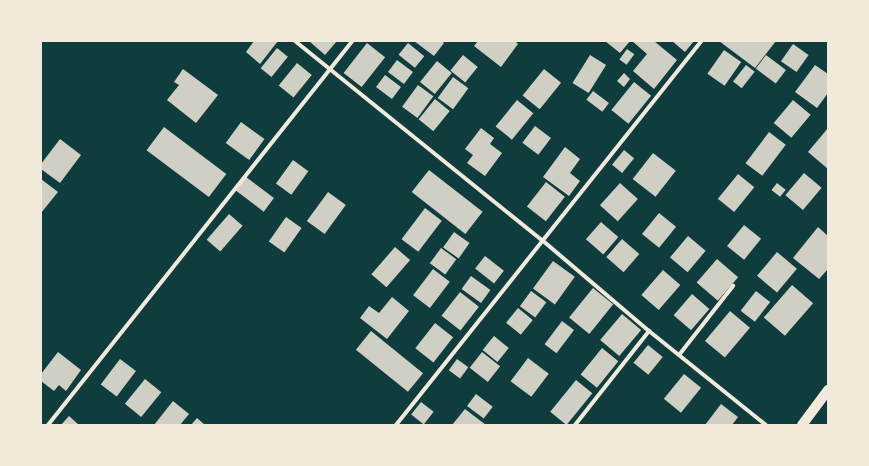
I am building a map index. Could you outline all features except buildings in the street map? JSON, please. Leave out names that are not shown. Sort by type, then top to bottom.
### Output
[{"type":"main road","points":[[802,425],[828,390]]},
{"type":"street","points":[[295,41],[542,240],[678,355],[766,425]]},
{"type":"street","points":[[48,425],[352,41]]},
{"type":"street","points":[[396,425],[701,41]]},
{"type":"street","points":[[678,355],[733,286]]},
{"type":"street","points":[[575,425],[649,331]]}]
